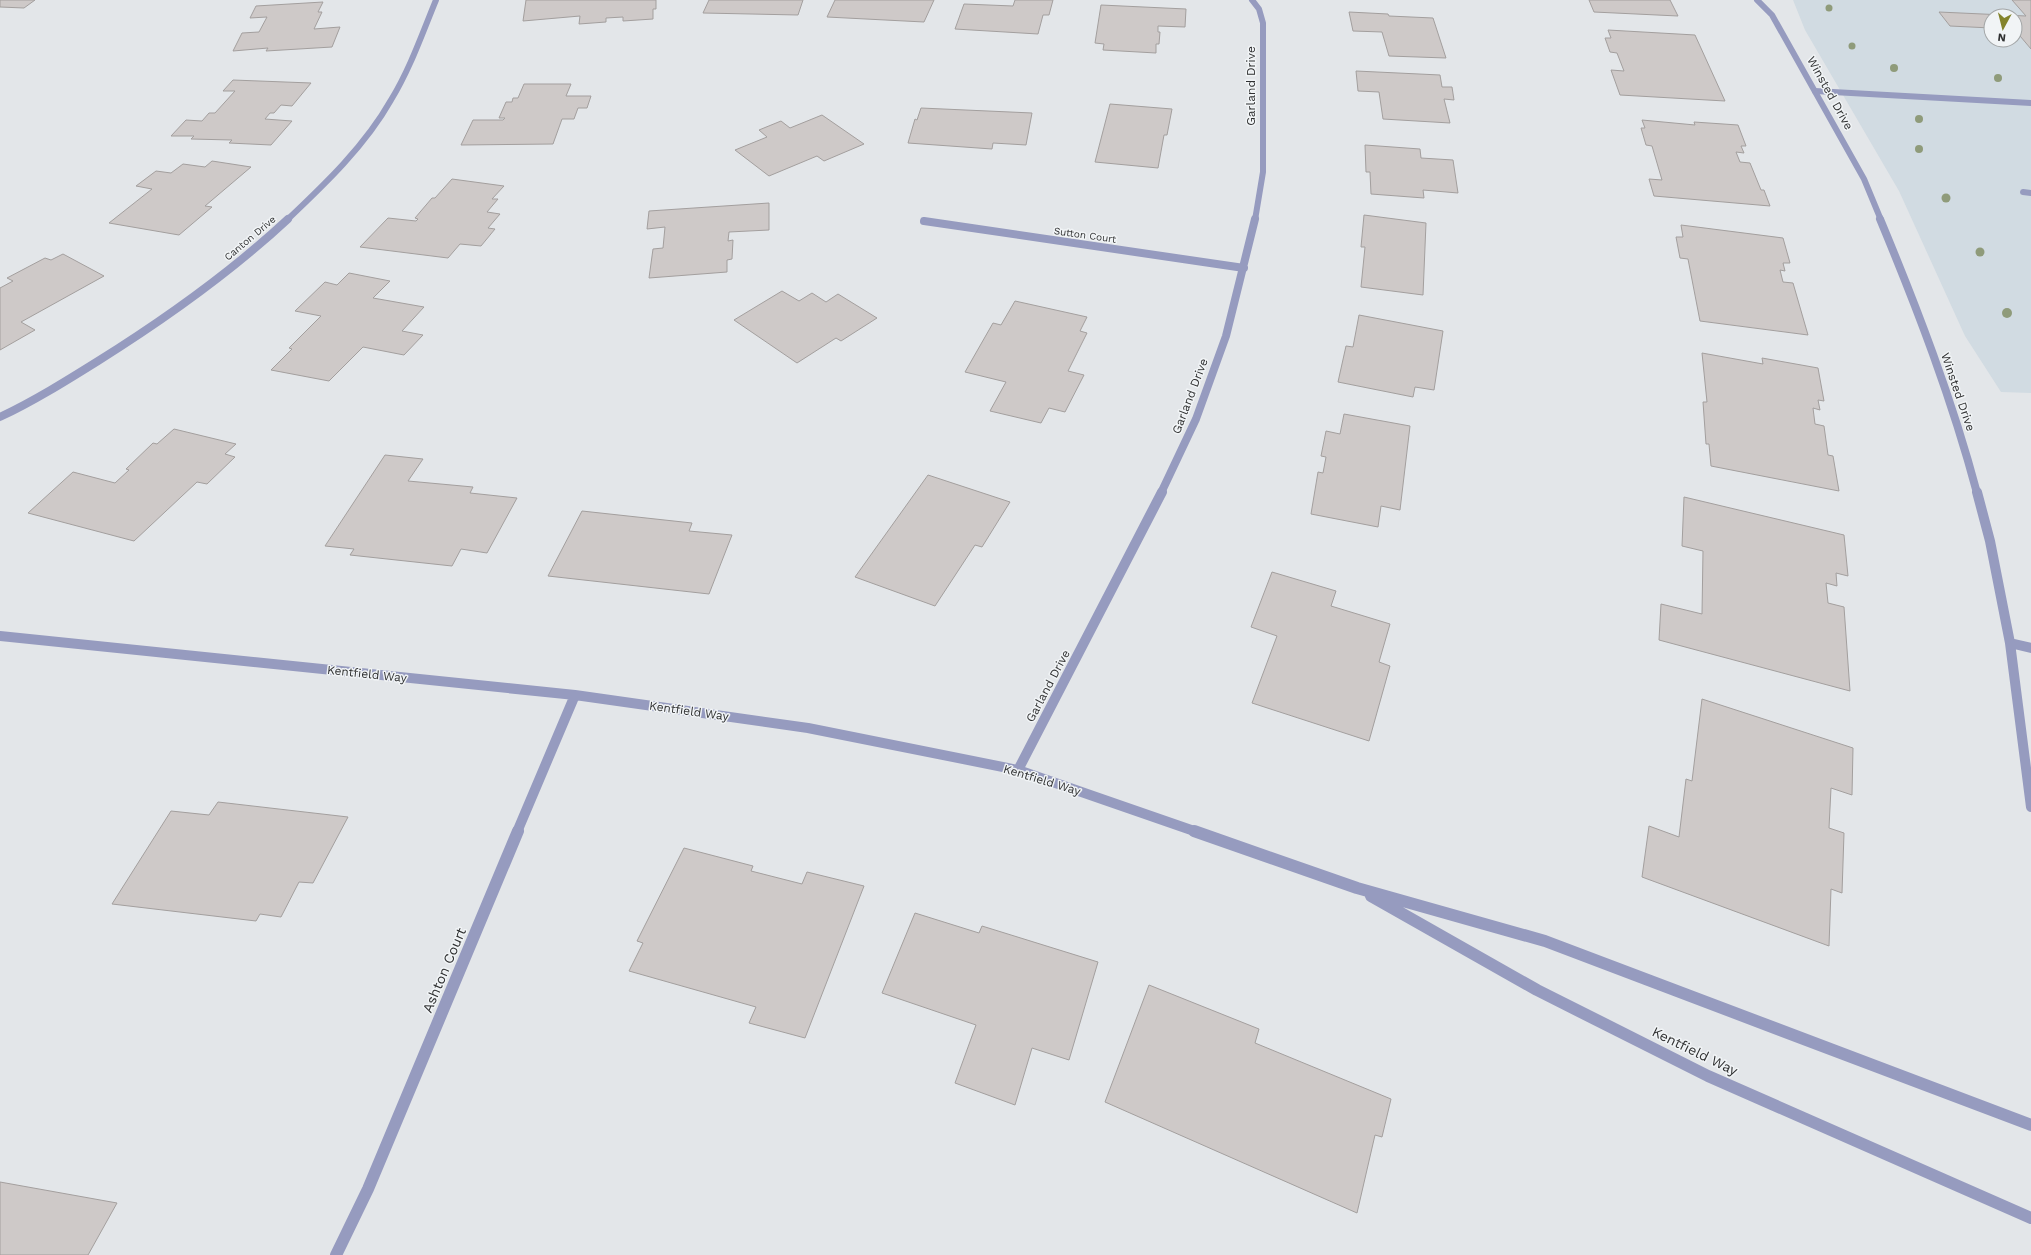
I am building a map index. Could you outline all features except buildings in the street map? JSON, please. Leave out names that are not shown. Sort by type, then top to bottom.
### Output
[{"type":"street","name":"Canton Drive","points":[[0,417],[70,378],[121,347],[185,303],[240,260],[300,209],[348,160],[382,114],[407,72],[436,0]]},
{"type":"street","name":"Garland Drive","points":[[1018,770],[1125,564],[1196,419],[1226,336],[1256,216],[1262,172],[1263,23],[1259,8],[1252,0]]},
{"type":"street","name":"Winsted Drive","points":[[1757,0],[1772,15],[1864,179],[1910,292],[1965,447],[1986,527],[2010,642],[2031,807]]},
{"type":"street","name":"Winsted Drive","points":[[1769,0],[1772,15]]},
{"type":"street","points":[[1816,91],[2031,104]]},
{"type":"street","name":"Sutton Court","points":[[924,221],[1244,268]]},
{"type":"street","name":"Kentfield Way","points":[[0,636],[575,695],[808,728],[1018,770],[1357,888],[1545,941],[2031,1125]]},
{"type":"street","points":[[2010,642],[2031,648]]},
{"type":"street","name":"Ashton Court","points":[[336,1255],[368,1189],[575,695]]},
{"type":"street","name":"Kentfield Way","points":[[1357,888],[1537,990],[1708,1076],[2031,1218]]},
{"type":"shaded area","points":[[1793,0],[2031,0],[2031,393],[2001,392],[1965,336],[1899,191],[1805,30]]}]
